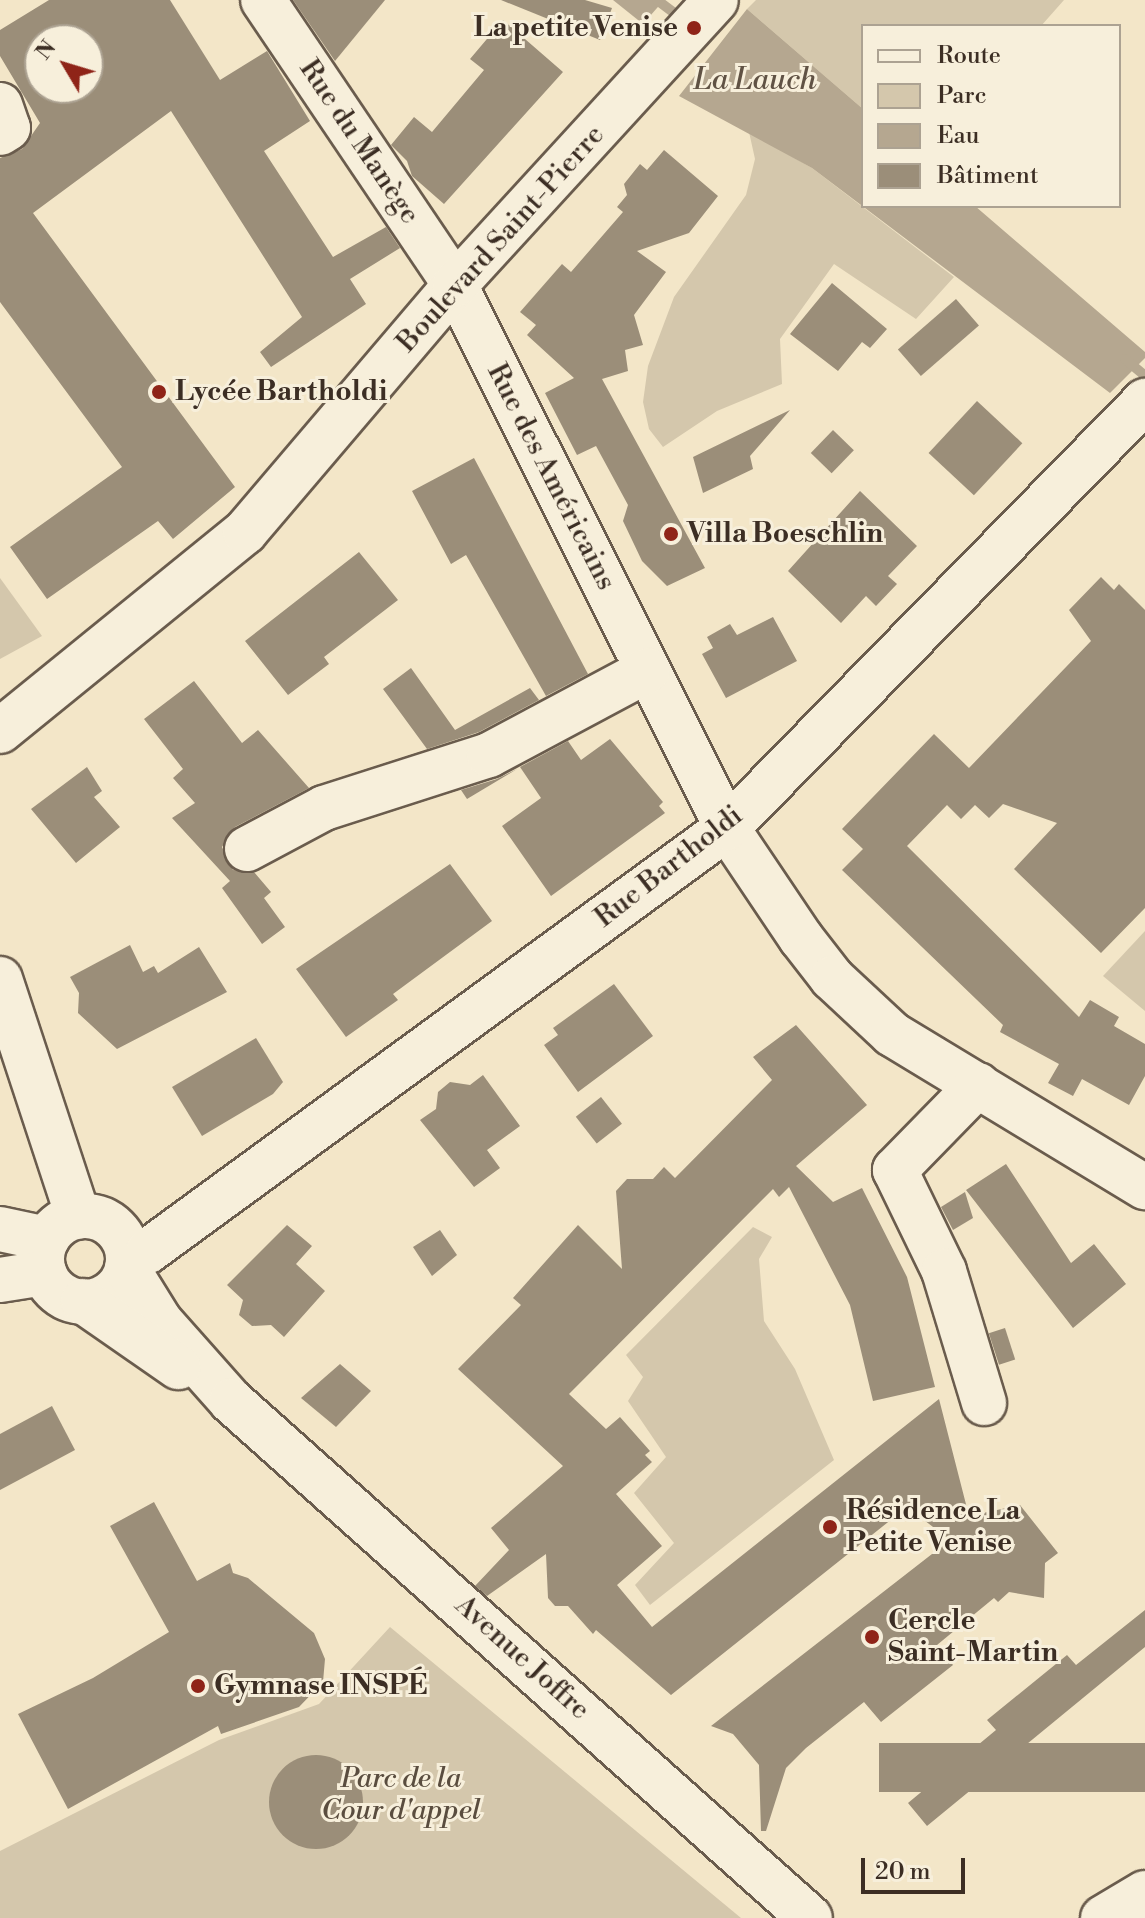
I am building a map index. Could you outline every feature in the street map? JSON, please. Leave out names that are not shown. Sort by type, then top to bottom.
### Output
[{"type":"street","name":"Rue du Manège","points":[[263,0],[455,285]]},
{"type":"street","name":"Boulevard Saint-Pierre","points":[[0,731],[245,532],[455,285],[679,46],[716,0]]},
{"type":"street","points":[[0,105],[8,128],[0,133]]},
{"type":"street","name":"Rue des Américains","points":[[455,285],[727,828],[832,978],[892,1034],[1145,1187]]},
{"type":"street","name":"Rue Bartholdi","points":[[127,1260],[148,1251],[727,828],[1138,408]]},
{"type":"street","points":[[247,849],[324,808],[489,755],[648,670]]},
{"type":"street","points":[[0,979],[57,1242],[63,1296],[83,1301],[106,1297],[127,1260],[119,1232],[108,1222],[57,1242],[0,1280]]},
{"type":"street","points":[[978,1085],[895,1170],[944,1271],[984,1403]]},
{"type":"street","points":[[0,1229],[57,1242]]},
{"type":"street","name":"Avenue Joffre","points":[[127,1260],[160,1321],[231,1401],[810,1918]]},
{"type":"street","name":"Avenue Joffre","points":[[83,1301],[231,1401]]},
{"type":"street","points":[[1103,1918],[1145,1893]]},
{"type":"green space","points":[[756,0],[1064,0],[1043,24],[861,24],[861,107],[747,9]]},
{"type":"green space","points":[[749,132],[812,168],[954,277],[916,319],[834,264],[780,339],[782,384],[717,411],[663,447],[649,429],[643,402],[648,366],[674,297],[746,195],[755,159]]},
{"type":"green space","points":[[0,578],[42,636],[0,659]]},
{"type":"green space","points":[[1145,931],[1145,1011],[1103,976]]},
{"type":"green space","points":[[753,1227],[772,1237],[759,1259],[764,1321],[795,1369],[834,1460],[650,1605],[635,1585],[674,1543],[634,1493],[666,1457],[628,1401],[643,1377],[626,1355]]},
{"type":"green space","name":"Parc de la Cour d'appel","points":[[390,1627],[741,1918],[0,1918],[0,1851],[219,1740],[319,1704]]},
{"type":"water","name":"La Lauch","points":[[613,0],[664,0],[643,24]]},
{"type":"water","name":"La Lauch","points":[[747,9],[861,107],[861,205],[812,168],[679,96]]},
{"type":"water","name":"La Lauch","points":[[865,208],[977,208],[1145,352],[1145,358],[1110,393]]},
{"type":"building","points":[[49,0],[170,0],[220,80],[267,51],[310,121],[264,151],[333,257],[386,227],[400,248],[350,279],[366,304],[271,367],[260,352],[302,317],[171,111],[33,213],[235,487],[173,539],[158,521],[47,599],[10,547],[122,467],[0,302],[0,158],[22,149],[40,123],[29,104],[104,104],[104,24],[24,24],[24,96],[0,56],[0,30]]},
{"type":"building","points":[[293,0],[385,0],[335,61]]},
{"type":"building","points":[[501,0],[585,0],[612,8],[600,40]]},
{"type":"building","points":[[503,20],[563,72],[444,204],[412,176],[407,161],[391,145],[414,117],[432,132],[484,70],[470,59]]},
{"type":"building","points":[[664,150],[718,196],[689,233],[637,251],[666,272],[634,315],[643,345],[625,350],[628,371],[602,379],[705,568],[667,586],[642,561],[623,521],[628,505],[596,446],[577,455],[545,393],[574,378],[527,335],[536,325],[520,312],[562,264],[571,272],[623,212],[617,207],[627,195],[624,184],[640,164],[647,170]]},
{"type":"building","points":[[832,283],[887,329],[870,348],[862,342],[838,371],[790,334]]},
{"type":"building","points":[[956,299],[979,325],[921,376],[898,350]]},
{"type":"building","points":[[977,401],[1022,443],[974,495],[929,453]]},
{"type":"building","points":[[790,410],[750,456],[753,469],[703,493],[693,457]]},
{"type":"building","points":[[833,430],[854,450],[832,473],[811,453]]},
{"type":"building","points":[[474,458],[588,674],[546,696],[466,555],[451,564],[412,491]]},
{"type":"building","points":[[860,491],[917,546],[888,576],[897,584],[876,606],[866,596],[841,623],[788,571]]},
{"type":"building","points":[[359,552],[398,600],[324,657],[329,664],[288,695],[245,641]]},
{"type":"building","points":[[1101,577],[1114,590],[1119,584],[1145,610],[1145,908],[1101,953],[1014,869],[1057,823],[1003,804],[989,818],[975,805],[961,819],[947,805],[907,846],[1079,1017],[1090,1000],[1119,1017],[1114,1026],[1145,1044],[1145,1076],[1129,1105],[1082,1079],[1073,1096],[1048,1083],[1059,1064],[1000,1032],[1003,1025],[842,870],[863,849],[842,829],[934,734],[969,768],[1091,641],[1069,610]]},
{"type":"building","points":[[773,617],[797,661],[726,698],[702,654],[713,648],[707,637],[730,624],[737,635]]},
{"type":"building","points":[[411,668],[455,730],[530,688],[539,700],[479,732],[427,749],[383,689]]},
{"type":"building","points":[[194,681],[242,743],[258,730],[309,788],[235,827],[222,847],[233,870],[254,872],[271,892],[264,898],[285,927],[262,944],[222,888],[230,881],[172,818],[195,803],[173,778],[183,769],[144,719]]},
{"type":"building","points":[[610,739],[663,802],[659,806],[665,813],[551,896],[502,826],[541,798],[520,767],[568,741],[581,760]]},
{"type":"building","points":[[87,767],[102,791],[94,797],[120,827],[76,863],[31,809]]},
{"type":"building","points":[[517,769],[467,799],[461,790],[497,779]]},
{"type":"building","points":[[450,864],[492,921],[393,994],[398,1000],[346,1037],[296,969]]},
{"type":"building","points":[[130,945],[143,972],[154,966],[158,973],[199,947],[227,992],[117,1049],[78,1013],[79,993],[70,977]]},
{"type":"building","points":[[614,984],[653,1036],[578,1092],[544,1045],[558,1035],[553,1028]]},
{"type":"building","points":[[796,1025],[867,1105],[796,1166],[833,1202],[862,1188],[907,1277],[935,1387],[873,1401],[850,1305],[789,1187],[779,1197],[773,1189],[569,1394],[606,1429],[620,1417],[650,1451],[645,1455],[652,1462],[616,1494],[662,1546],[617,1585],[652,1627],[939,1399],[969,1516],[1020,1505],[1058,1553],[1045,1563],[1044,1598],[1009,1592],[998,1602],[994,1598],[937,1645],[953,1665],[881,1722],[864,1702],[806,1748],[786,1768],[766,1831],[761,1831],[759,1765],[733,1734],[711,1726],[950,1540],[907,1507],[671,1695],[596,1630],[593,1634],[568,1606],[555,1606],[548,1598],[546,1554],[487,1596],[475,1586],[509,1550],[491,1528],[563,1466],[458,1369],[521,1305],[513,1298],[578,1225],[622,1269],[616,1191],[627,1179],[653,1179],[664,1167],[675,1178],[772,1080],[753,1057]]},
{"type":"building","points":[[256,1038],[283,1082],[273,1094],[202,1136],[172,1087]]},
{"type":"building","points":[[483,1075],[520,1126],[487,1150],[500,1168],[474,1187],[420,1120],[436,1109],[438,1092],[450,1082],[470,1085]]},
{"type":"building","points":[[601,1097],[622,1124],[597,1143],[576,1117]]},
{"type":"building","points":[[1006,1164],[1071,1263],[1094,1244],[1126,1284],[1073,1328],[966,1190]]},
{"type":"building","points":[[965,1192],[973,1218],[953,1230],[941,1207]]},
{"type":"building","points":[[287,1225],[312,1246],[296,1264],[325,1291],[284,1337],[271,1325],[252,1326],[239,1315],[243,1300],[227,1285]]},
{"type":"building","points":[[440,1230],[457,1255],[432,1276],[413,1247]]},
{"type":"building","points":[[1005,1328],[1015,1359],[999,1365],[989,1333]]},
{"type":"building","points":[[340,1364],[371,1391],[336,1427],[301,1398]]},
{"type":"building","points":[[52,1406],[75,1450],[0,1490],[0,1434]]},
{"type":"building","name":"Gymnase INSPÉ","points":[[154,1502],[197,1581],[230,1563],[233,1573],[248,1578],[314,1633],[325,1659],[323,1682],[299,1707],[221,1734],[218,1726],[68,1809],[18,1714],[93,1678],[169,1632],[110,1526]]},
{"type":"building","points":[[1145,1610],[1145,1647],[927,1826],[908,1803],[996,1730],[987,1720],[1067,1655],[1076,1665]]},
{"type":"building","points":[[879,1743],[1145,1743],[1145,1792],[879,1792]]},
{"type":"building","points":[[316,1755],[334,1759],[349,1769],[359,1784],[363,1802],[359,1820],[349,1835],[334,1845],[316,1849],[298,1845],[283,1835],[273,1820],[269,1802],[273,1784],[283,1769],[298,1759]]},
{"type":"waterway","points":[[657,0],[685,21]]},
{"type":"waterway","points":[[1125,359],[1145,376]]},
{"type":"place","name":"La petite Venise","points":[[694,28]]},
{"type":"place","name":"Lycée Bartholdi","points":[[159,392]]},
{"type":"place","name":"Villa Boeschlin","points":[[671,534]]},
{"type":"place","name":"Résidence La Petite Venise","points":[[830,1527]]},
{"type":"place","name":"Cercle Saint-Martin","points":[[872,1637]]},
{"type":"place","name":"Gymnase INSPÉ","points":[[198,1686]]}]
